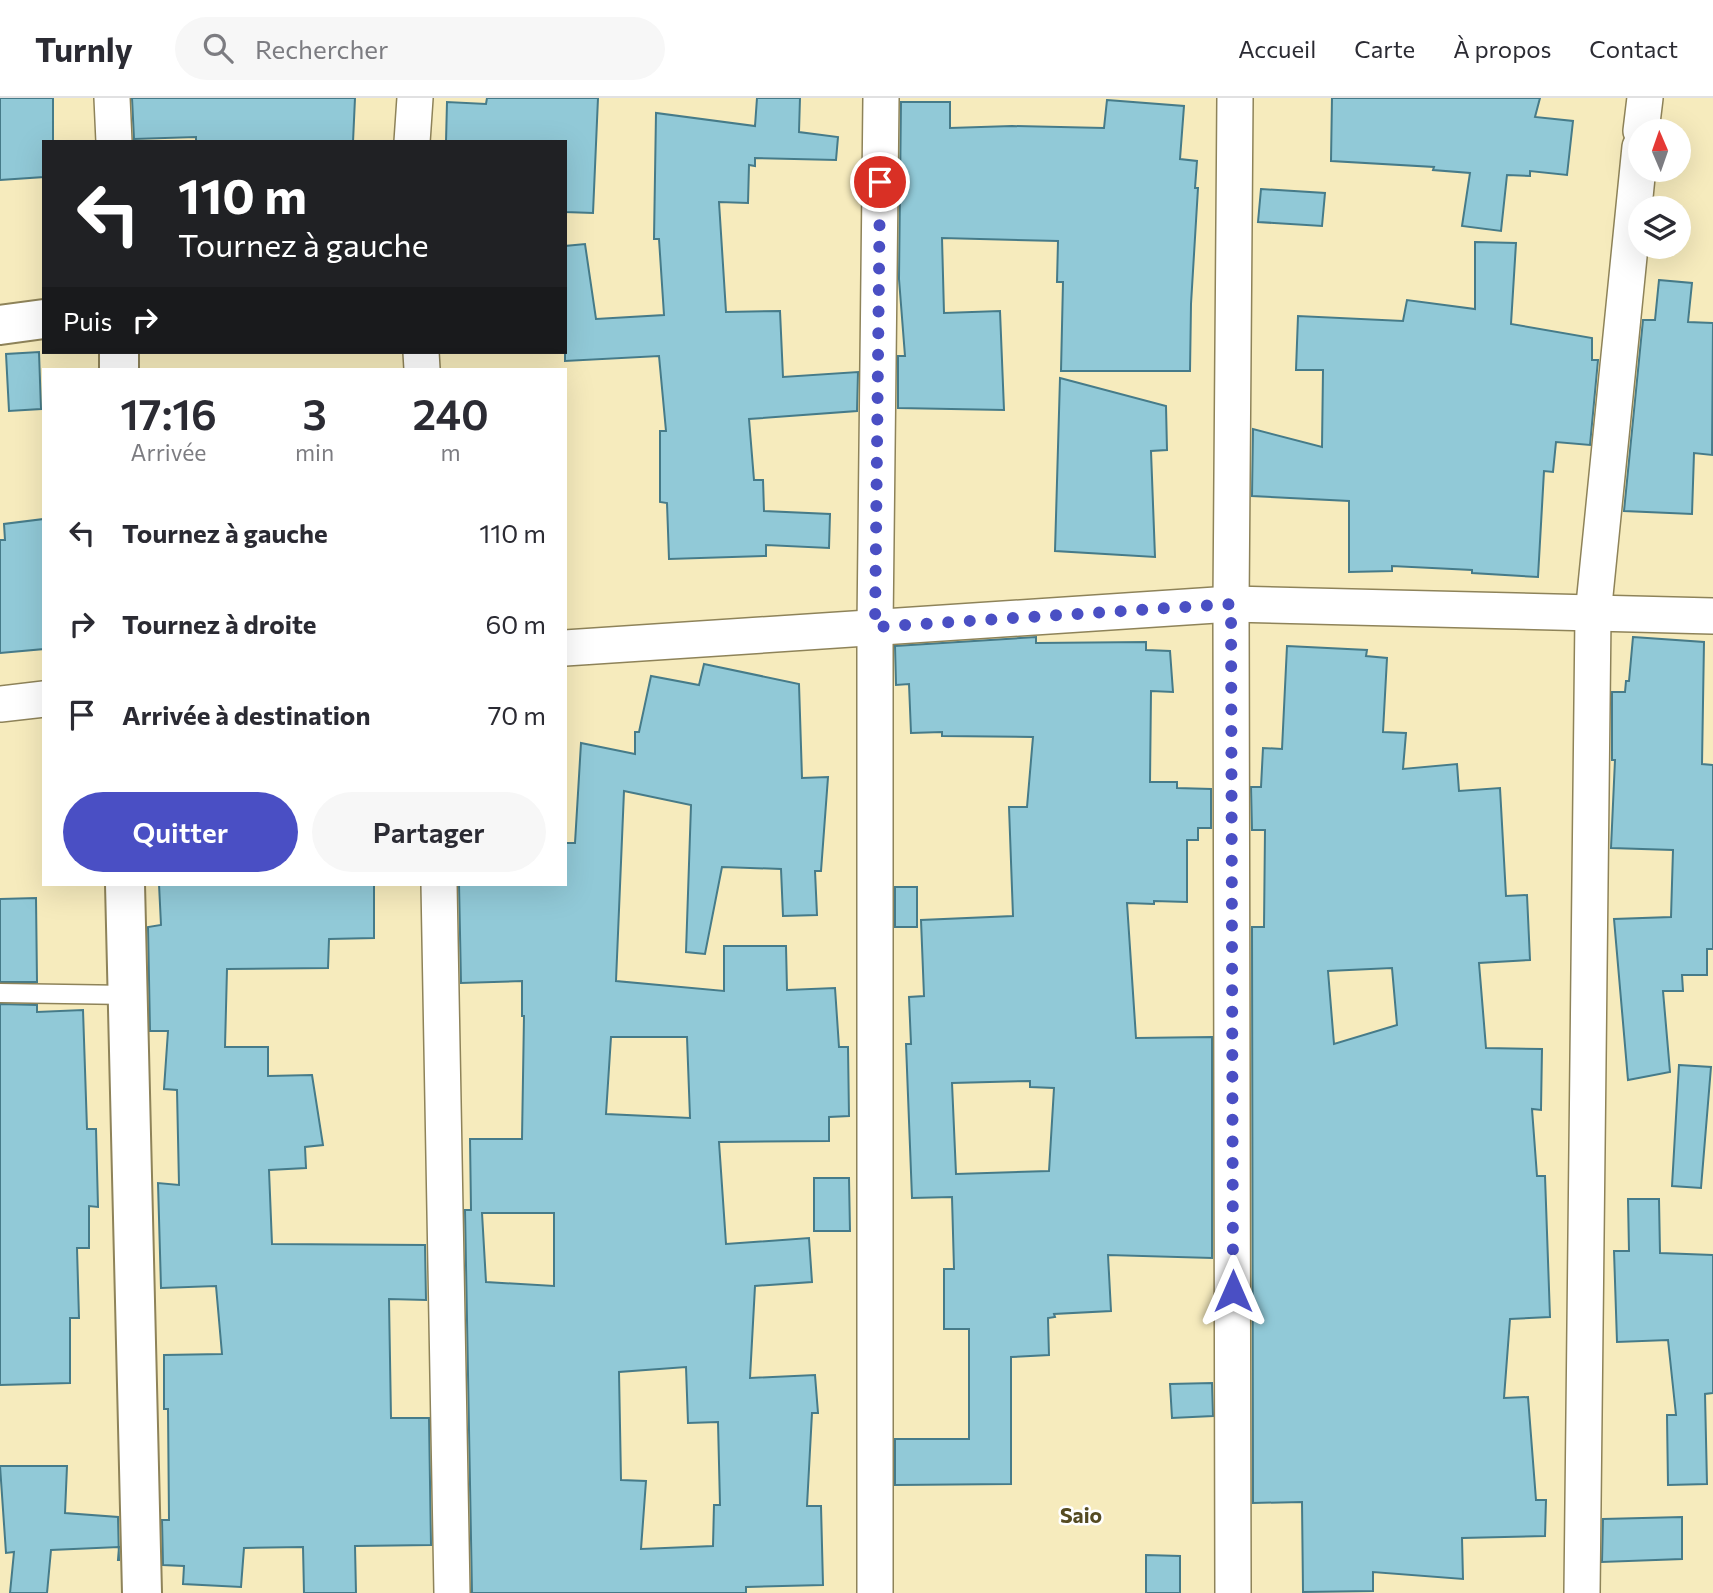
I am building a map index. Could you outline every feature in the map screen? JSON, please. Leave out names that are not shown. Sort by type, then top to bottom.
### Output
[{"type":"street","points":[[112,98],[114,140]]},
{"type":"street","points":[[412,140],[415,98]]},
{"type":"street","points":[[875,1593],[875,627],[881,98]]},
{"type":"street","points":[[1233,1593],[1231,604],[1235,98]]},
{"type":"street","points":[[1642,119],[1644,98]]},
{"type":"street","points":[[1582,1593],[1593,615],[1636,182]]},
{"type":"street","points":[[0,325],[42,319]]},
{"type":"street","points":[[567,648],[1231,604],[1713,616]]},
{"type":"street","points":[[0,704],[42,699]]},
{"type":"street","points":[[125,886],[142,1593]]},
{"type":"street","points":[[439,886],[452,1593]]},
{"type":"lane","points":[[0,993],[129,995]]},
{"type":"building","points":[[0,98],[53,98],[53,140],[42,140],[42,177],[0,180]]},
{"type":"building","points":[[132,98],[355,98],[353,140],[196,140],[196,137],[134,139]]},
{"type":"building","points":[[487,98],[598,98],[593,213],[567,212],[567,140],[446,140],[447,102],[486,104]]},
{"type":"building","points":[[757,98],[800,98],[799,132],[838,137],[836,160],[755,158],[755,166],[749,165],[748,203],[719,202],[726,312],[780,311],[783,377],[858,372],[857,411],[749,419],[754,480],[763,480],[764,511],[830,514],[829,548],[766,545],[766,556],[669,559],[667,503],[660,502],[660,431],[666,431],[659,356],[565,361],[567,246],[585,244],[596,319],[664,315],[659,239],[654,239],[656,113],[755,126]]},
{"type":"building","points":[[1332,98],[1540,98],[1535,117],[1573,121],[1567,175],[1530,171],[1530,176],[1507,175],[1501,231],[1462,226],[1470,173],[1433,170],[1434,167],[1331,161]]},
{"type":"building","points":[[1107,100],[1184,106],[1180,159],[1197,161],[1195,188],[1198,188],[1190,371],[1061,371],[1063,282],[1057,282],[1058,241],[942,238],[944,313],[1000,311],[1004,410],[898,408],[898,356],[905,356],[899,279],[901,102],[950,102],[950,128],[1104,128]]},
{"type":"building","points":[[1261,189],[1325,193],[1322,226],[1258,222]]},
{"type":"building","points":[[1475,242],[1516,243],[1511,324],[1592,338],[1592,360],[1598,360],[1590,445],[1556,442],[1553,472],[1544,471],[1538,577],[1392,566],[1392,571],[1349,572],[1349,501],[1252,496],[1253,429],[1322,447],[1323,370],[1296,370],[1298,316],[1403,321],[1407,300],[1475,309]]},
{"type":"building","points":[[1659,280],[1692,283],[1688,322],[1713,323],[1712,455],[1694,453],[1692,514],[1624,511],[1643,320],[1655,320]]},
{"type":"building","points":[[39,352],[41,409],[9,411],[6,354]]},
{"type":"building","points":[[1060,378],[1166,406],[1167,450],[1151,451],[1155,557],[1055,551]]},
{"type":"building","points":[[42,519],[42,649],[0,653],[0,540],[5,540],[4,524]]},
{"type":"building","points":[[1036,637],[1036,643],[1146,642],[1146,650],[1170,651],[1173,692],[1151,691],[1150,782],[1177,782],[1177,788],[1211,789],[1211,828],[1198,828],[1198,840],[1187,840],[1187,902],[1127,903],[1136,1038],[1212,1037],[1212,1258],[1108,1255],[1111,1311],[1054,1314],[1055,1317],[1048,1318],[1049,1355],[1011,1357],[1011,1484],[895,1485],[895,1439],[969,1439],[969,1329],[944,1329],[944,1269],[954,1269],[952,1197],[912,1198],[906,1044],[911,1044],[909,997],[924,996],[921,920],[1013,916],[1009,807],[1027,807],[1033,737],[911,733],[909,684],[896,685],[895,646]],"holes":[[[1030,1081],[1030,1087],[1054,1088],[1049,1171],[956,1174],[952,1083]]]},
{"type":"building","points":[[1633,637],[1704,642],[1702,764],[1713,765],[1713,949],[1707,949],[1707,975],[1682,975],[1683,991],[1663,991],[1670,1072],[1628,1080],[1614,919],[1671,917],[1673,850],[1611,848],[1615,760],[1612,760],[1612,692],[1625,692],[1626,681],[1629,681]]},
{"type":"building","points":[[1287,646],[1367,650],[1366,656],[1387,658],[1383,732],[1406,733],[1403,769],[1457,764],[1459,791],[1500,788],[1506,896],[1527,895],[1530,960],[1479,963],[1486,1048],[1542,1049],[1541,1110],[1532,1109],[1537,1176],[1545,1176],[1550,1317],[1510,1319],[1504,1398],[1528,1397],[1536,1500],[1546,1500],[1545,1536],[1462,1538],[1463,1579],[1373,1572],[1373,1591],[1303,1592],[1302,1502],[1253,1503],[1252,927],[1264,927],[1265,830],[1252,830],[1251,787],[1261,787],[1263,748],[1282,749]],"holes":[[[1392,968],[1397,1025],[1334,1044],[1328,971]]]},
{"type":"building","points":[[704,664],[799,684],[802,778],[828,777],[821,871],[815,871],[817,915],[783,916],[781,869],[722,867],[705,954],[686,952],[691,805],[624,791],[616,981],[724,991],[724,946],[786,946],[787,990],[835,988],[839,1047],[848,1047],[849,1116],[829,1117],[829,1141],[719,1142],[726,1244],[809,1238],[812,1282],[755,1286],[750,1378],[815,1375],[818,1413],[812,1413],[807,1506],[821,1506],[823,1585],[746,1587],[746,1593],[472,1593],[465,1210],[471,1210],[470,1139],[522,1139],[524,1016],[522,981],[461,983],[459,886],[567,886],[567,843],[575,843],[581,743],[635,754],[635,732],[639,732],[651,676],[699,685]],"holes":[[[611,1037],[687,1037],[690,1118],[606,1114]],[[482,1213],[554,1213],[554,1286],[486,1282]],[[686,1367],[688,1423],[718,1422],[720,1505],[714,1505],[713,1546],[641,1549],[646,1481],[621,1480],[619,1372]]]},
{"type":"building","points":[[159,886],[374,886],[374,938],[329,939],[328,968],[227,969],[225,1047],[268,1047],[268,1076],[312,1075],[323,1145],[305,1147],[306,1168],[269,1170],[272,1244],[425,1245],[426,1300],[389,1299],[391,1418],[429,1418],[431,1545],[355,1546],[356,1593],[304,1593],[303,1547],[244,1548],[241,1587],[183,1584],[184,1566],[163,1565],[162,1520],[169,1520],[168,1409],[164,1409],[164,1355],[222,1354],[216,1286],[161,1288],[158,1183],[179,1185],[177,1090],[164,1089],[168,1031],[150,1031],[148,927],[161,925]]},
{"type":"building","points":[[895,887],[917,887],[917,927],[895,927]]},
{"type":"building","points":[[36,898],[37,982],[0,982],[0,899]]},
{"type":"building","points":[[0,1004],[37,1005],[37,1012],[83,1010],[87,1129],[96,1129],[98,1207],[89,1206],[89,1248],[77,1248],[79,1318],[70,1318],[70,1383],[0,1385]]},
{"type":"building","points":[[1679,1065],[1711,1067],[1701,1188],[1672,1186]]},
{"type":"building","points":[[814,1178],[849,1178],[850,1231],[814,1231]]},
{"type":"building","points":[[1628,1199],[1659,1199],[1660,1253],[1713,1255],[1713,1393],[1705,1394],[1707,1484],[1668,1485],[1667,1415],[1676,1415],[1668,1340],[1617,1342],[1614,1251],[1629,1251]]},
{"type":"building","points":[[1212,1383],[1213,1416],[1172,1418],[1170,1384]]},
{"type":"building","points":[[0,1466],[67,1466],[65,1513],[118,1517],[119,1547],[51,1550],[47,1593],[10,1593],[14,1552],[6,1553]]},
{"type":"building","points":[[1682,1517],[1682,1559],[1602,1562],[1603,1519]]},
{"type":"building","points":[[1146,1555],[1180,1556],[1180,1593],[1146,1593]]},
{"type":"district","name":"Saio","points":[[1081,1516]]},
{"type":"route","points":[[880,182],[875,627],[1231,604],[1233,1291]]}]
